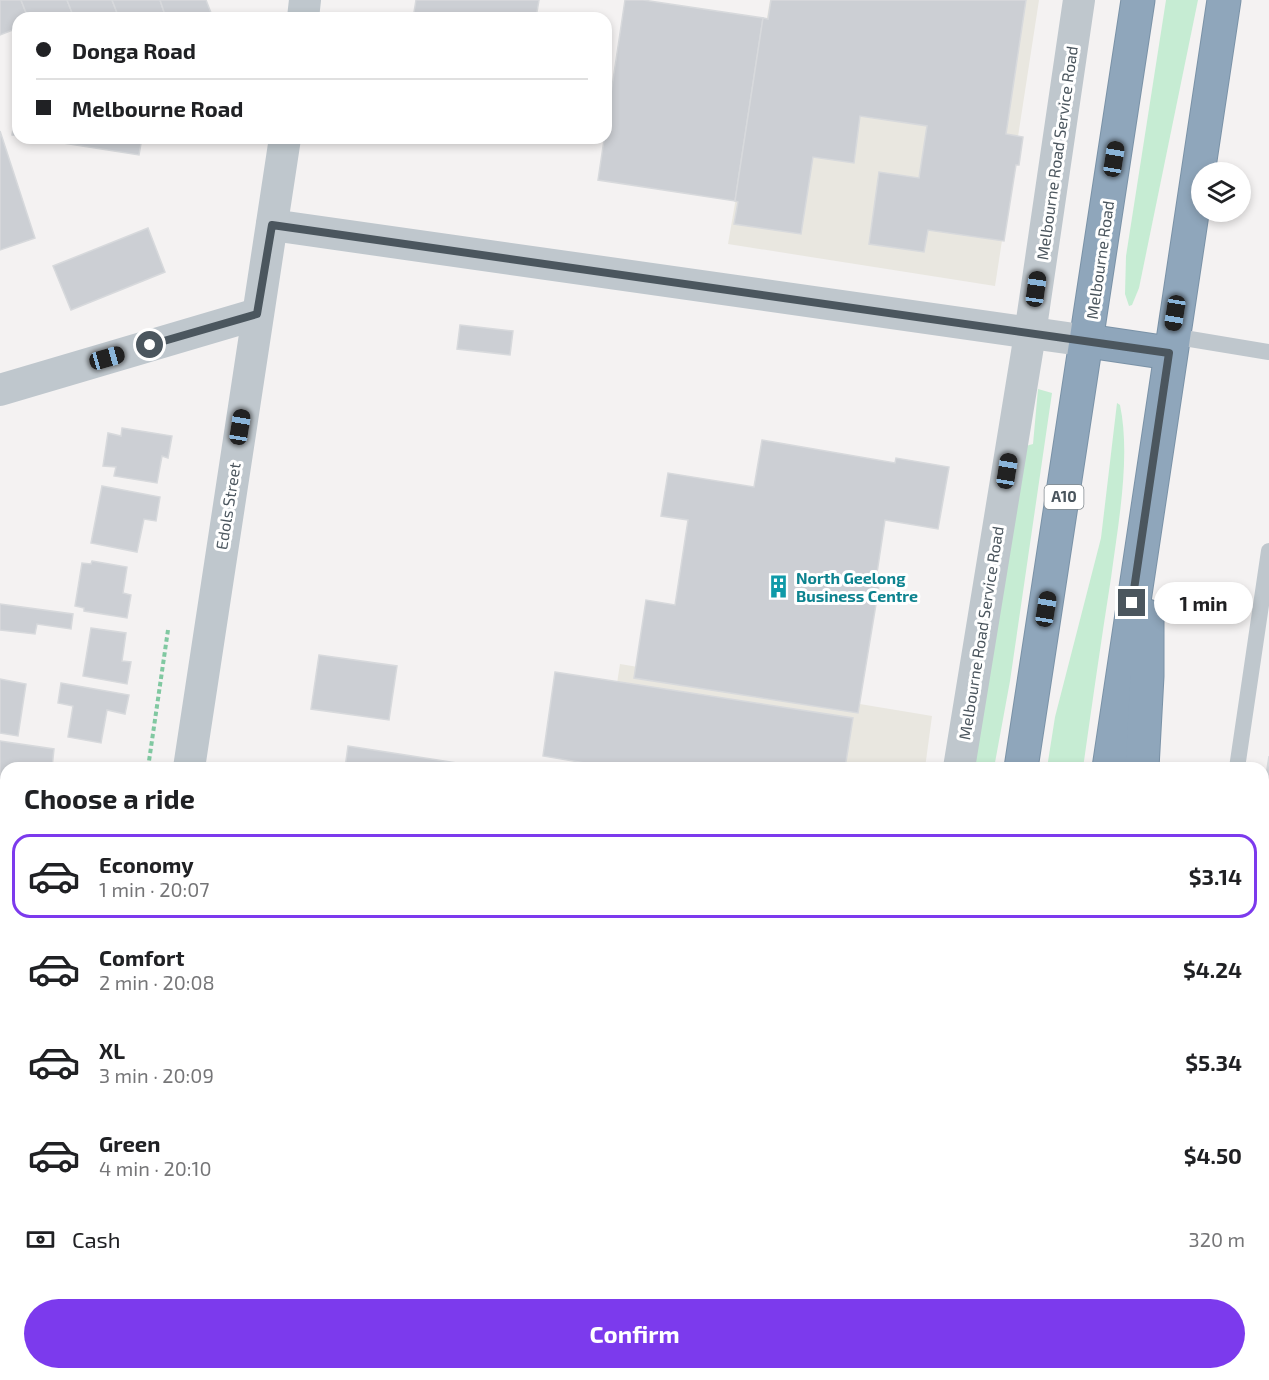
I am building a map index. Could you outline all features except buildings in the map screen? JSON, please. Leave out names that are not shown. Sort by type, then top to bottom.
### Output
[{"type":"highway","name":"Melbourne Road","points":[[1022,762],[1088,341],[1138,0]]},
{"type":"highway","points":[[1109,762],[1170,344],[1224,0]]},
{"type":"highway","points":[[1088,341],[1170,344]]},
{"type":"highway","points":[[1142,762],[1147,676],[1146,509]]},
{"type":"street","name":"Melbourne Road Service Road","points":[[960,762],[1030,334],[1079,0]]},
{"type":"street","name":"Edols Street","points":[[190,762],[284,144]]},
{"type":"street","points":[[272,225],[1088,341]]},
{"type":"street","points":[[0,390],[257,314]]},
{"type":"lane","points":[[1170,344],[1269,351]]},
{"type":"lane","points":[[1238,762],[1269,551]]},
{"type":"path","points":[[149,762],[168,630]]},
{"type":"shaded area","points":[[770,0],[1039,0],[995,286],[728,244]]},
{"type":"shaded area","points":[[620,664],[932,716],[926,762],[605,762]]},
{"type":"green space","points":[[1166,0],[1198,0],[1139,288],[1132,305],[1129,306],[1125,294],[1126,256]]},
{"type":"green space","points":[[1038,389],[1052,393],[1010,681],[995,762],[975,762],[1022,447],[1033,444]]},
{"type":"green space","points":[[1117,403],[1120,405],[1124,447],[1120,514],[1084,762],[1048,762],[1055,717],[1101,538]]},
{"type":"place","name":"North Geelong Business Centre","points":[[778,587]]},
{"type":"route","points":[[150,345],[257,314],[272,225],[1169,353],[1132,603]]}]
